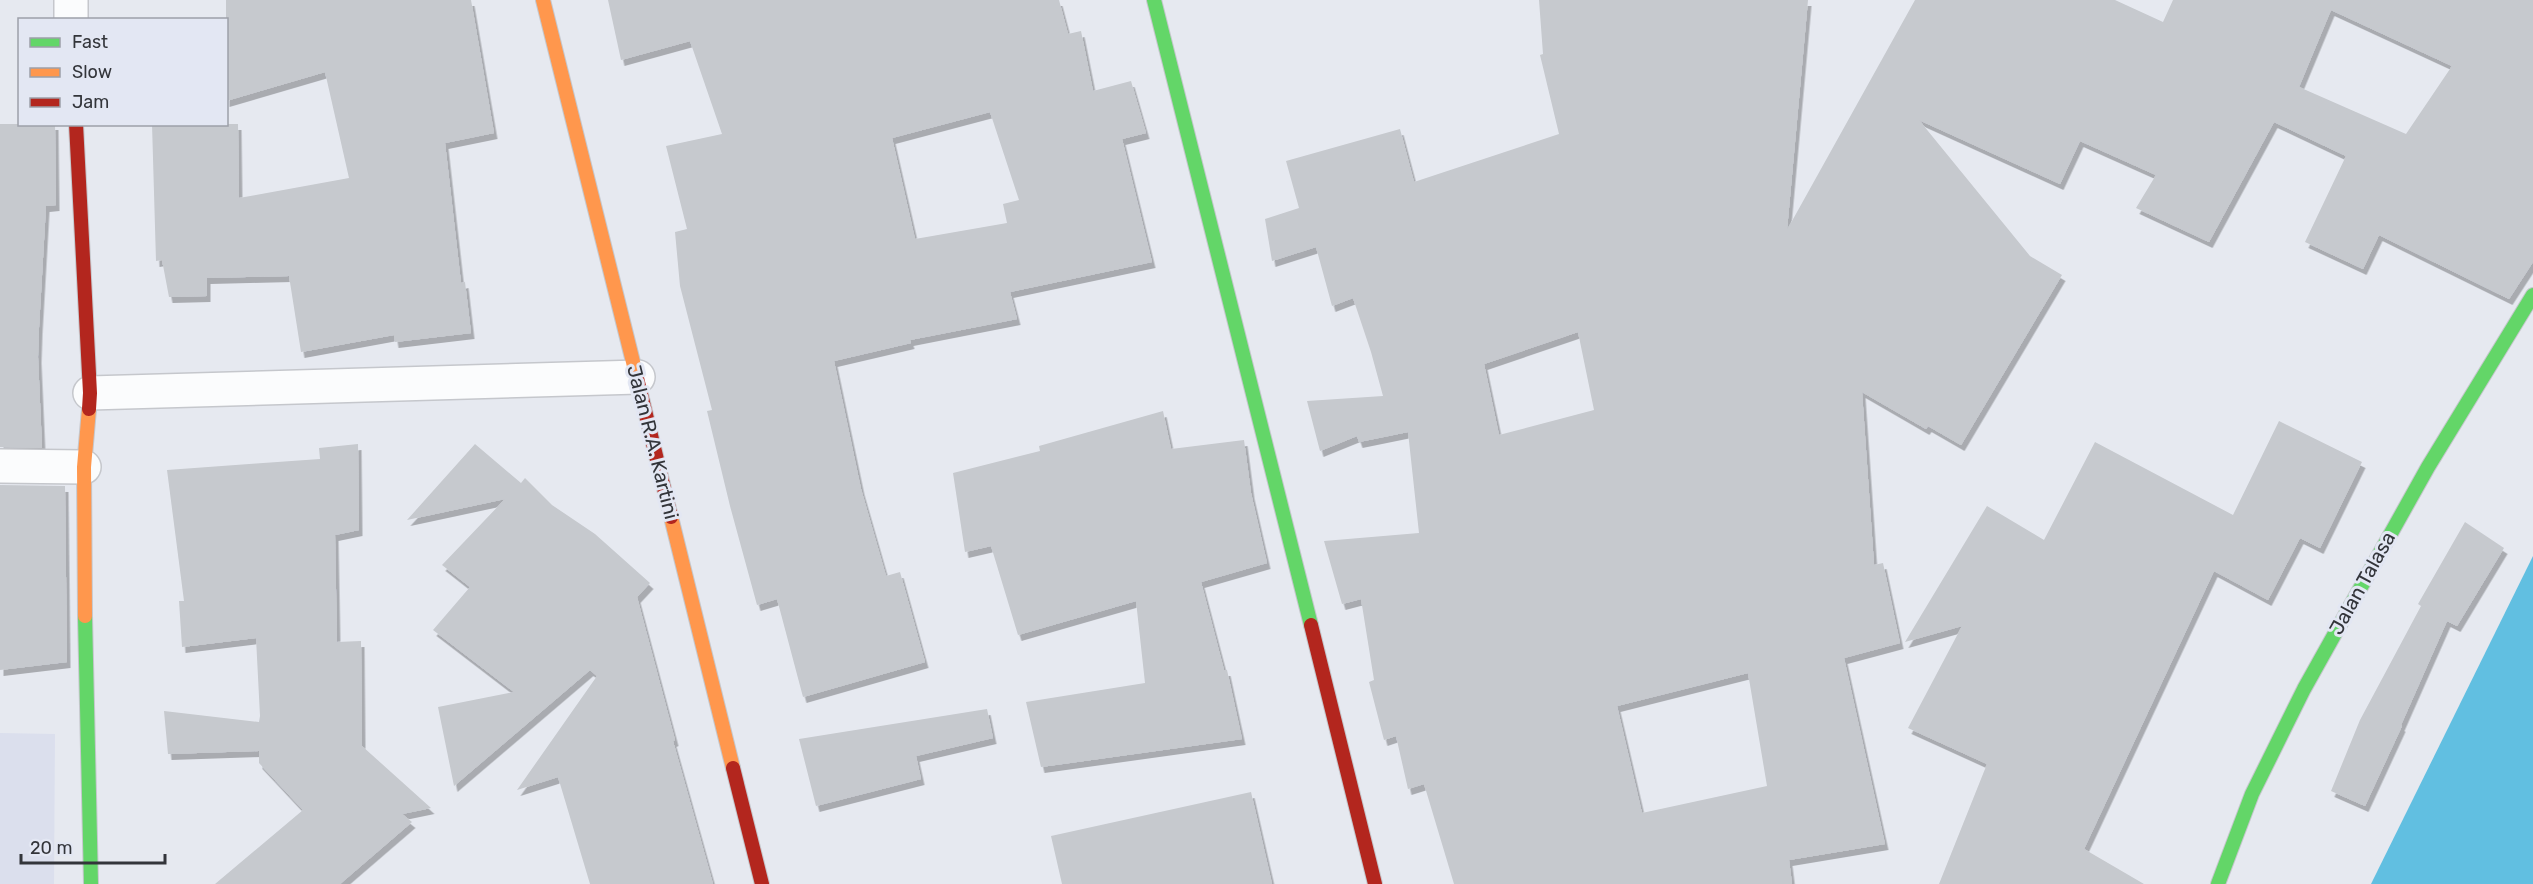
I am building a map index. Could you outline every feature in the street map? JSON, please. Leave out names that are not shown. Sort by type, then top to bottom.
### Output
[{"type":"street","points":[[71,0],[71,18]]},
{"type":"street","name":"Jalan R.A. Kartini","points":[[543,0],[762,884]]},
{"type":"street","points":[[1154,0],[1256,399],[1375,884]]},
{"type":"street","points":[[76,126],[90,393],[84,467],[86,736],[91,884]]},
{"type":"street","name":"Jalan Talasa","points":[[2218,884],[2252,794],[2304,688],[2422,477],[2533,295]]},
{"type":"street","points":[[90,393],[638,377]]},
{"type":"street","points":[[0,466],[84,467]]},
{"type":"shaded area","points":[[0,733],[55,734],[54,884],[0,884]]},
{"type":"water","points":[[2533,556],[2533,884],[2371,884]]},
{"type":"building","points":[[226,0],[471,0],[494,133],[445,143],[461,283],[465,282],[471,333],[395,342],[394,335],[301,352],[289,276],[207,278],[207,296],[169,297],[162,260],[156,261],[152,126],[238,124],[239,198],[349,178],[325,72],[228,100],[228,18],[226,18]]},
{"type":"building","points":[[608,0],[1059,0],[1068,34],[1081,31],[1093,91],[1131,81],[1146,133],[1122,139],[1152,262],[1010,292],[1017,319],[910,340],[911,343],[834,361],[861,489],[886,576],[900,572],[925,662],[803,697],[777,599],[757,605],[707,411],[712,410],[680,286],[675,232],[687,229],[666,146],[722,134],[690,41],[621,60]],"holes":[[[990,112],[1019,200],[1003,204],[1007,223],[915,239],[892,138]]]},
{"type":"building","points":[[1539,0],[1808,0],[1787,230],[1915,0],[2115,0],[2163,22],[2173,0],[2533,0],[2533,262],[2509,299],[2379,235],[2363,269],[2305,242],[2346,156],[2274,122],[2209,242],[2136,208],[2156,175],[2080,141],[2060,184],[1919,120],[2030,256],[2062,275],[1961,445],[1928,426],[1926,429],[1862,392],[1874,565],[1883,563],[1900,643],[1844,658],[1885,844],[1789,860],[1792,884],[1454,884],[1424,784],[1408,789],[1396,736],[1384,740],[1369,682],[1374,680],[1361,599],[1342,604],[1324,541],[1419,533],[1408,432],[1359,442],[1357,436],[1320,451],[1307,401],[1383,396],[1353,298],[1332,306],[1316,247],[1272,261],[1265,219],[1299,208],[1286,161],[1400,129],[1414,182],[1559,134],[1540,55],[1543,54]],"holes":[[[2331,10],[2452,66],[2406,134],[2299,87]],[[1578,332],[1594,410],[1499,435],[1484,364]],[[1748,673],[1767,786],[1642,813],[1617,706]]]},
{"type":"building","points":[[0,124],[55,126],[56,205],[46,206],[39,328],[42,448],[0,447]]},
{"type":"building","points":[[1163,411],[1171,449],[1244,440],[1251,493],[1267,563],[1201,582],[1224,670],[1227,670],[1242,739],[1041,767],[1026,702],[1145,683],[1136,601],[1018,635],[991,546],[965,552],[953,473],[1040,451],[1039,446]]},
{"type":"building","points":[[2279,421],[2362,462],[2320,548],[2300,538],[2268,600],[2214,571],[2084,849],[2144,884],[1939,884],[1987,764],[1908,728],[1962,626],[1905,642],[1987,506],[2044,540],[2095,442],[2233,515]]},
{"type":"building","points":[[358,444],[359,530],[335,535],[337,642],[361,641],[362,746],[431,808],[402,814],[412,822],[340,884],[215,884],[303,810],[259,763],[259,751],[168,754],[164,711],[259,722],[260,716],[256,638],[182,647],[179,601],[184,601],[167,470],[320,459],[319,448]]},
{"type":"building","points":[[475,444],[521,483],[525,478],[552,505],[595,534],[650,583],[637,597],[675,740],[673,741],[713,884],[590,884],[558,777],[517,790],[597,676],[590,670],[454,786],[438,707],[514,692],[433,630],[470,587],[442,565],[505,499],[407,520]]},
{"type":"building","points":[[0,485],[65,486],[67,662],[0,670]]},
{"type":"building","points":[[2465,522],[2504,548],[2457,626],[2447,621],[2365,806],[2331,791],[2360,720],[2421,606],[2418,604]]},
{"type":"building","points":[[987,709],[993,738],[916,756],[921,779],[816,806],[799,739]]},
{"type":"building","points":[[1251,792],[1272,884],[1062,884],[1051,836]]},
{"type":"traffic: fast","points":[[1154,0],[1311,625]]},
{"type":"traffic: fast","points":[[2218,884],[2252,794],[2304,689],[2428,467],[2533,295]]},
{"type":"traffic: fast","points":[[85,616],[91,884]]},
{"type":"traffic: slow","points":[[543,0],[637,378]]},
{"type":"traffic: slow","points":[[85,616],[84,467],[89,409]]},
{"type":"traffic: slow","points":[[671,517],[733,768]]},
{"type":"traffic: jam","points":[[76,126],[89,409]]},
{"type":"traffic: jam","points":[[637,378],[671,517]]},
{"type":"traffic: jam","points":[[1311,625],[1375,884]]},
{"type":"traffic: jam","points":[[733,768],[762,884]]}]
